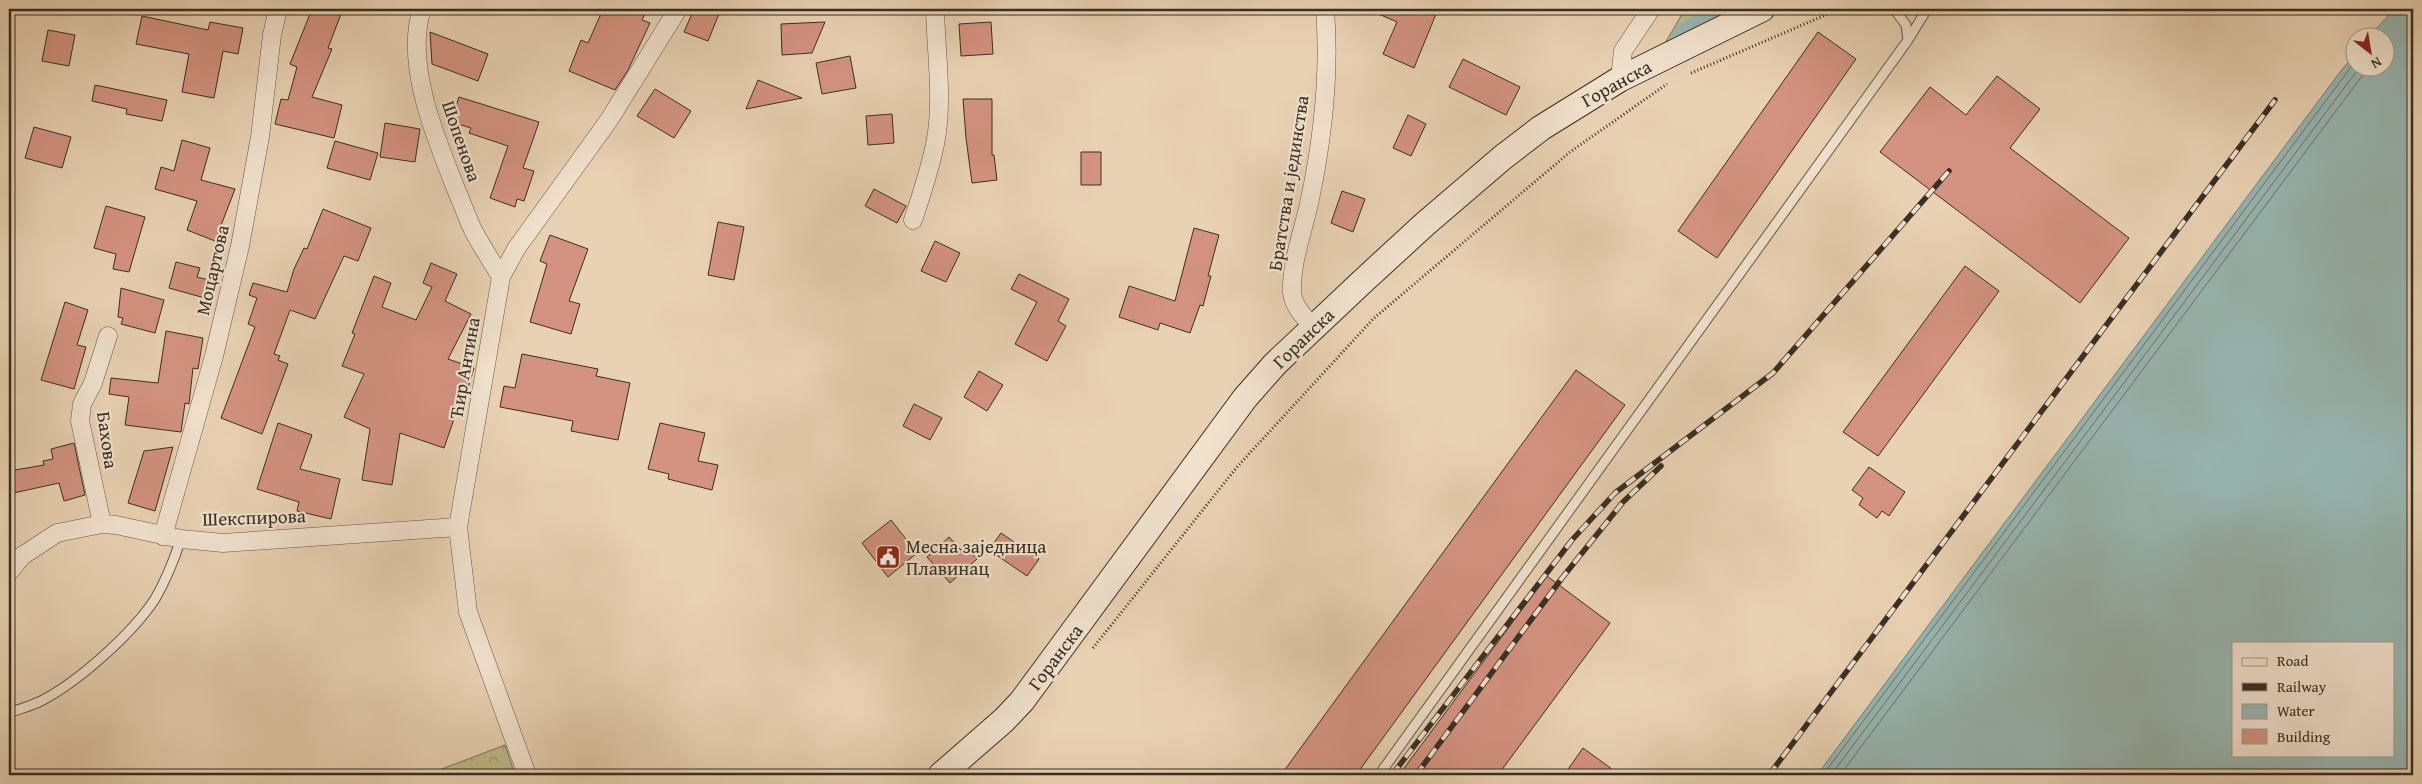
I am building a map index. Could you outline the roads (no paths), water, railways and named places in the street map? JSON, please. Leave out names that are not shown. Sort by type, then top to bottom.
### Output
[{"type":"main road","name":"Горанска","points":[[941,775],[1004,720],[1022,701],[1245,398],[1270,370],[1313,328],[1425,224],[1502,158],[1548,124],[1620,79],[1762,9]]},
{"type":"street","name":"Моцартова","points":[[164,536],[214,356],[240,246],[260,138],[272,35],[278,9]]},
{"type":"street","name":"Шопенова","points":[[422,9],[418,20],[418,66],[428,108],[444,159],[473,230],[502,277]]},
{"type":"street","name":"Ћир Антина","points":[[527,775],[468,612],[458,527],[502,277],[516,249],[609,120],[678,9]]},
{"type":"street","points":[[913,220],[930,170],[936,137],[938,97],[935,9]]},
{"type":"street","name":"Братства и јединства","points":[[1313,328],[1298,310],[1292,294],[1294,269],[1310,198],[1324,107],[1326,70],[1325,9]]},
{"type":"street","points":[[1620,79],[1623,51],[1651,9]]},
{"type":"street","name":"Бахова","points":[[102,524],[80,421],[82,404],[93,383],[108,336]]},
{"type":"street","name":"Шекспирова","points":[[9,572],[22,556],[57,532],[102,524],[124,526],[181,539],[223,543],[458,527]]},
{"type":"lane","points":[[1894,9],[1906,25],[1908,40]]},
{"type":"lane","points":[[1379,775],[1908,40],[1927,9]]},
{"type":"lane","points":[[9,713],[40,702],[64,687],[121,639],[154,599],[171,568],[181,539]]},
{"type":"water","points":[[2394,9],[2413,9],[2413,775],[1817,775],[2344,67],[2344,78],[2394,78],[2394,28],[2377,28]]},
{"type":"waterway","points":[[1684,36],[1731,9]]},
{"type":"railway","points":[[1769,775],[2275,100]]},
{"type":"railway","points":[[1392,775],[1572,540],[1615,493],[1773,373],[1949,171]]},
{"type":"railway","points":[[1416,775],[1562,578],[1623,502],[1661,466]]},
{"type":"place","name":"Месна заједница Плавинац","points":[[888,557]]}]
